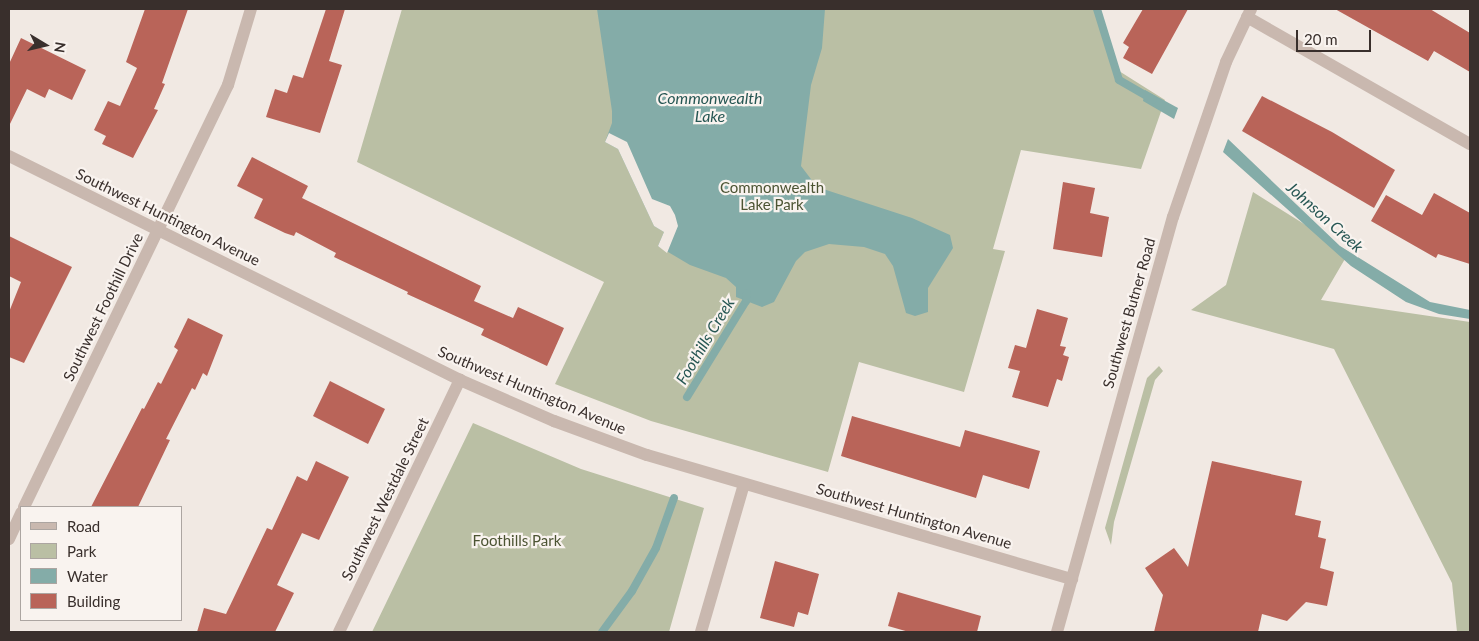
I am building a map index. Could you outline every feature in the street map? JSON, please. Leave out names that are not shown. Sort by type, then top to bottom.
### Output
[{"type":"street","name":"Southwest Foothill Drive","points":[[24,506],[228,85],[252,9]]},
{"type":"street","points":[[1249,13],[1470,144]]},
{"type":"street","name":"Southwest Butner Road","points":[[1057,632],[1173,217],[1226,62],[1249,13]]},
{"type":"street","name":"Southwest Huntington Avenue","points":[[9,156],[460,380],[638,452],[1072,579]]},
{"type":"street","name":"Southwest Westdale Street","points":[[339,632],[460,380]]},
{"type":"street","points":[[700,632],[744,484]]},
{"type":"street","points":[[9,539],[20,515]]},
{"type":"green space","name":"Commonwealth Lake Park","points":[[402,9],[1096,9],[1119,71],[1165,100],[1141,169],[1021,150],[993,249],[1005,251],[964,392],[859,362],[828,472],[651,421],[555,384],[604,282],[357,162]]},
{"type":"green space","points":[[1253,192],[1349,252],[1321,300],[1470,322],[1470,632],[1457,632],[1452,583],[1334,349],[1191,310],[1226,285]]},
{"type":"green space","points":[[1159,366],[1163,371],[1155,380],[1114,522],[1111,545],[1105,528],[1147,378]]},
{"type":"green space","name":"Foothills Park","points":[[473,423],[581,469],[704,508],[669,632],[372,632]]},
{"type":"water","name":"Commonwealth Lake","points":[[597,9],[825,9],[822,48],[811,85],[801,166],[817,187],[912,218],[950,235],[953,248],[928,288],[928,312],[915,316],[906,313],[893,266],[885,254],[864,247],[829,244],[805,252],[796,261],[774,302],[762,307],[736,297],[736,287],[726,278],[690,265],[658,246],[664,232],[654,226],[618,149],[605,142],[612,123],[612,111]]},
{"type":"water","points":[[1145,90],[1178,108],[1174,119],[1143,101]]},
{"type":"water","points":[[1228,139],[1340,246],[1430,302],[1470,310],[1470,319],[1439,314],[1406,302],[1351,266],[1223,152]]},
{"type":"pier","points":[[609,133],[627,142],[652,199],[670,206],[675,215],[678,226],[667,253],[658,246],[664,232],[654,226],[618,149],[605,142]]},
{"type":"building","points":[[145,9],[188,9],[162,83],[165,84],[154,109],[158,110],[133,158],[102,144],[106,136],[94,130],[108,101],[120,106],[137,68],[126,62]]},
{"type":"building","points":[[326,9],[345,9],[329,61],[342,65],[320,133],[266,117],[275,89],[287,93],[293,75],[303,78]]},
{"type":"building","points":[[1143,9],[1188,9],[1152,74],[1123,58],[1129,47],[1123,43]]},
{"type":"building","points":[[1335,9],[1430,9],[1470,33],[1470,72],[1434,51],[1428,61]]},
{"type":"building","points":[[21,38],[86,70],[72,100],[49,89],[45,98],[27,89],[9,126],[9,64]]},
{"type":"building","points":[[1262,96],[1332,132],[1395,170],[1374,208],[1242,131]]},
{"type":"building","points":[[252,157],[308,186],[302,198],[481,286],[474,301],[513,318],[518,307],[564,328],[547,366],[481,335],[484,329],[407,294],[408,292],[334,257],[336,253],[296,232],[294,236],[285,233],[254,218],[263,199],[237,186]]},
{"type":"building","points":[[1063,182],[1095,188],[1090,213],[1109,217],[1102,257],[1053,249]]},
{"type":"building","points":[[1434,193],[1470,213],[1470,264],[1438,254],[1436,258],[1371,221],[1386,195],[1422,215]]},
{"type":"building","points":[[9,236],[72,267],[24,363],[9,357],[9,312],[21,282],[9,276]]},
{"type":"building","points":[[1037,309],[1068,318],[1060,346],[1066,347],[1063,355],[1069,357],[1062,381],[1057,379],[1048,407],[1012,397],[1020,371],[1008,368],[1015,345],[1026,348]]},
{"type":"building","points":[[188,318],[223,335],[207,376],[203,373],[195,390],[192,388],[166,439],[170,440],[138,506],[92,506],[142,408],[144,409],[158,382],[161,384],[178,350],[174,347]]},
{"type":"building","points":[[330,381],[385,409],[368,444],[313,416]]},
{"type":"building","points":[[852,416],[960,447],[965,430],[1040,451],[1029,489],[983,475],[976,498],[841,456]]},
{"type":"building","points":[[316,461],[349,477],[319,540],[302,533],[277,585],[294,593],[275,632],[197,632],[204,608],[226,614],[267,528],[272,530],[297,476],[307,481]]},
{"type":"building","points":[[1212,461],[1302,481],[1295,515],[1321,521],[1318,537],[1326,539],[1320,568],[1334,572],[1327,606],[1306,602],[1287,621],[1262,614],[1258,632],[1154,632],[1163,595],[1145,568],[1174,548],[1188,567]]},
{"type":"building","points":[[775,561],[819,574],[808,615],[798,612],[794,627],[760,618]]},
{"type":"building","points":[[898,592],[981,616],[977,632],[909,632],[888,626]]},
{"type":"waterway","name":"Johnson Creek","points":[[1097,9],[1119,80],[1153,100]]},
{"type":"waterway","name":"Foothills Creek","points":[[687,397],[746,301],[747,293]]},
{"type":"waterway","name":"Foothills Creek","points":[[602,632],[632,591],[656,548],[674,498]]}]
